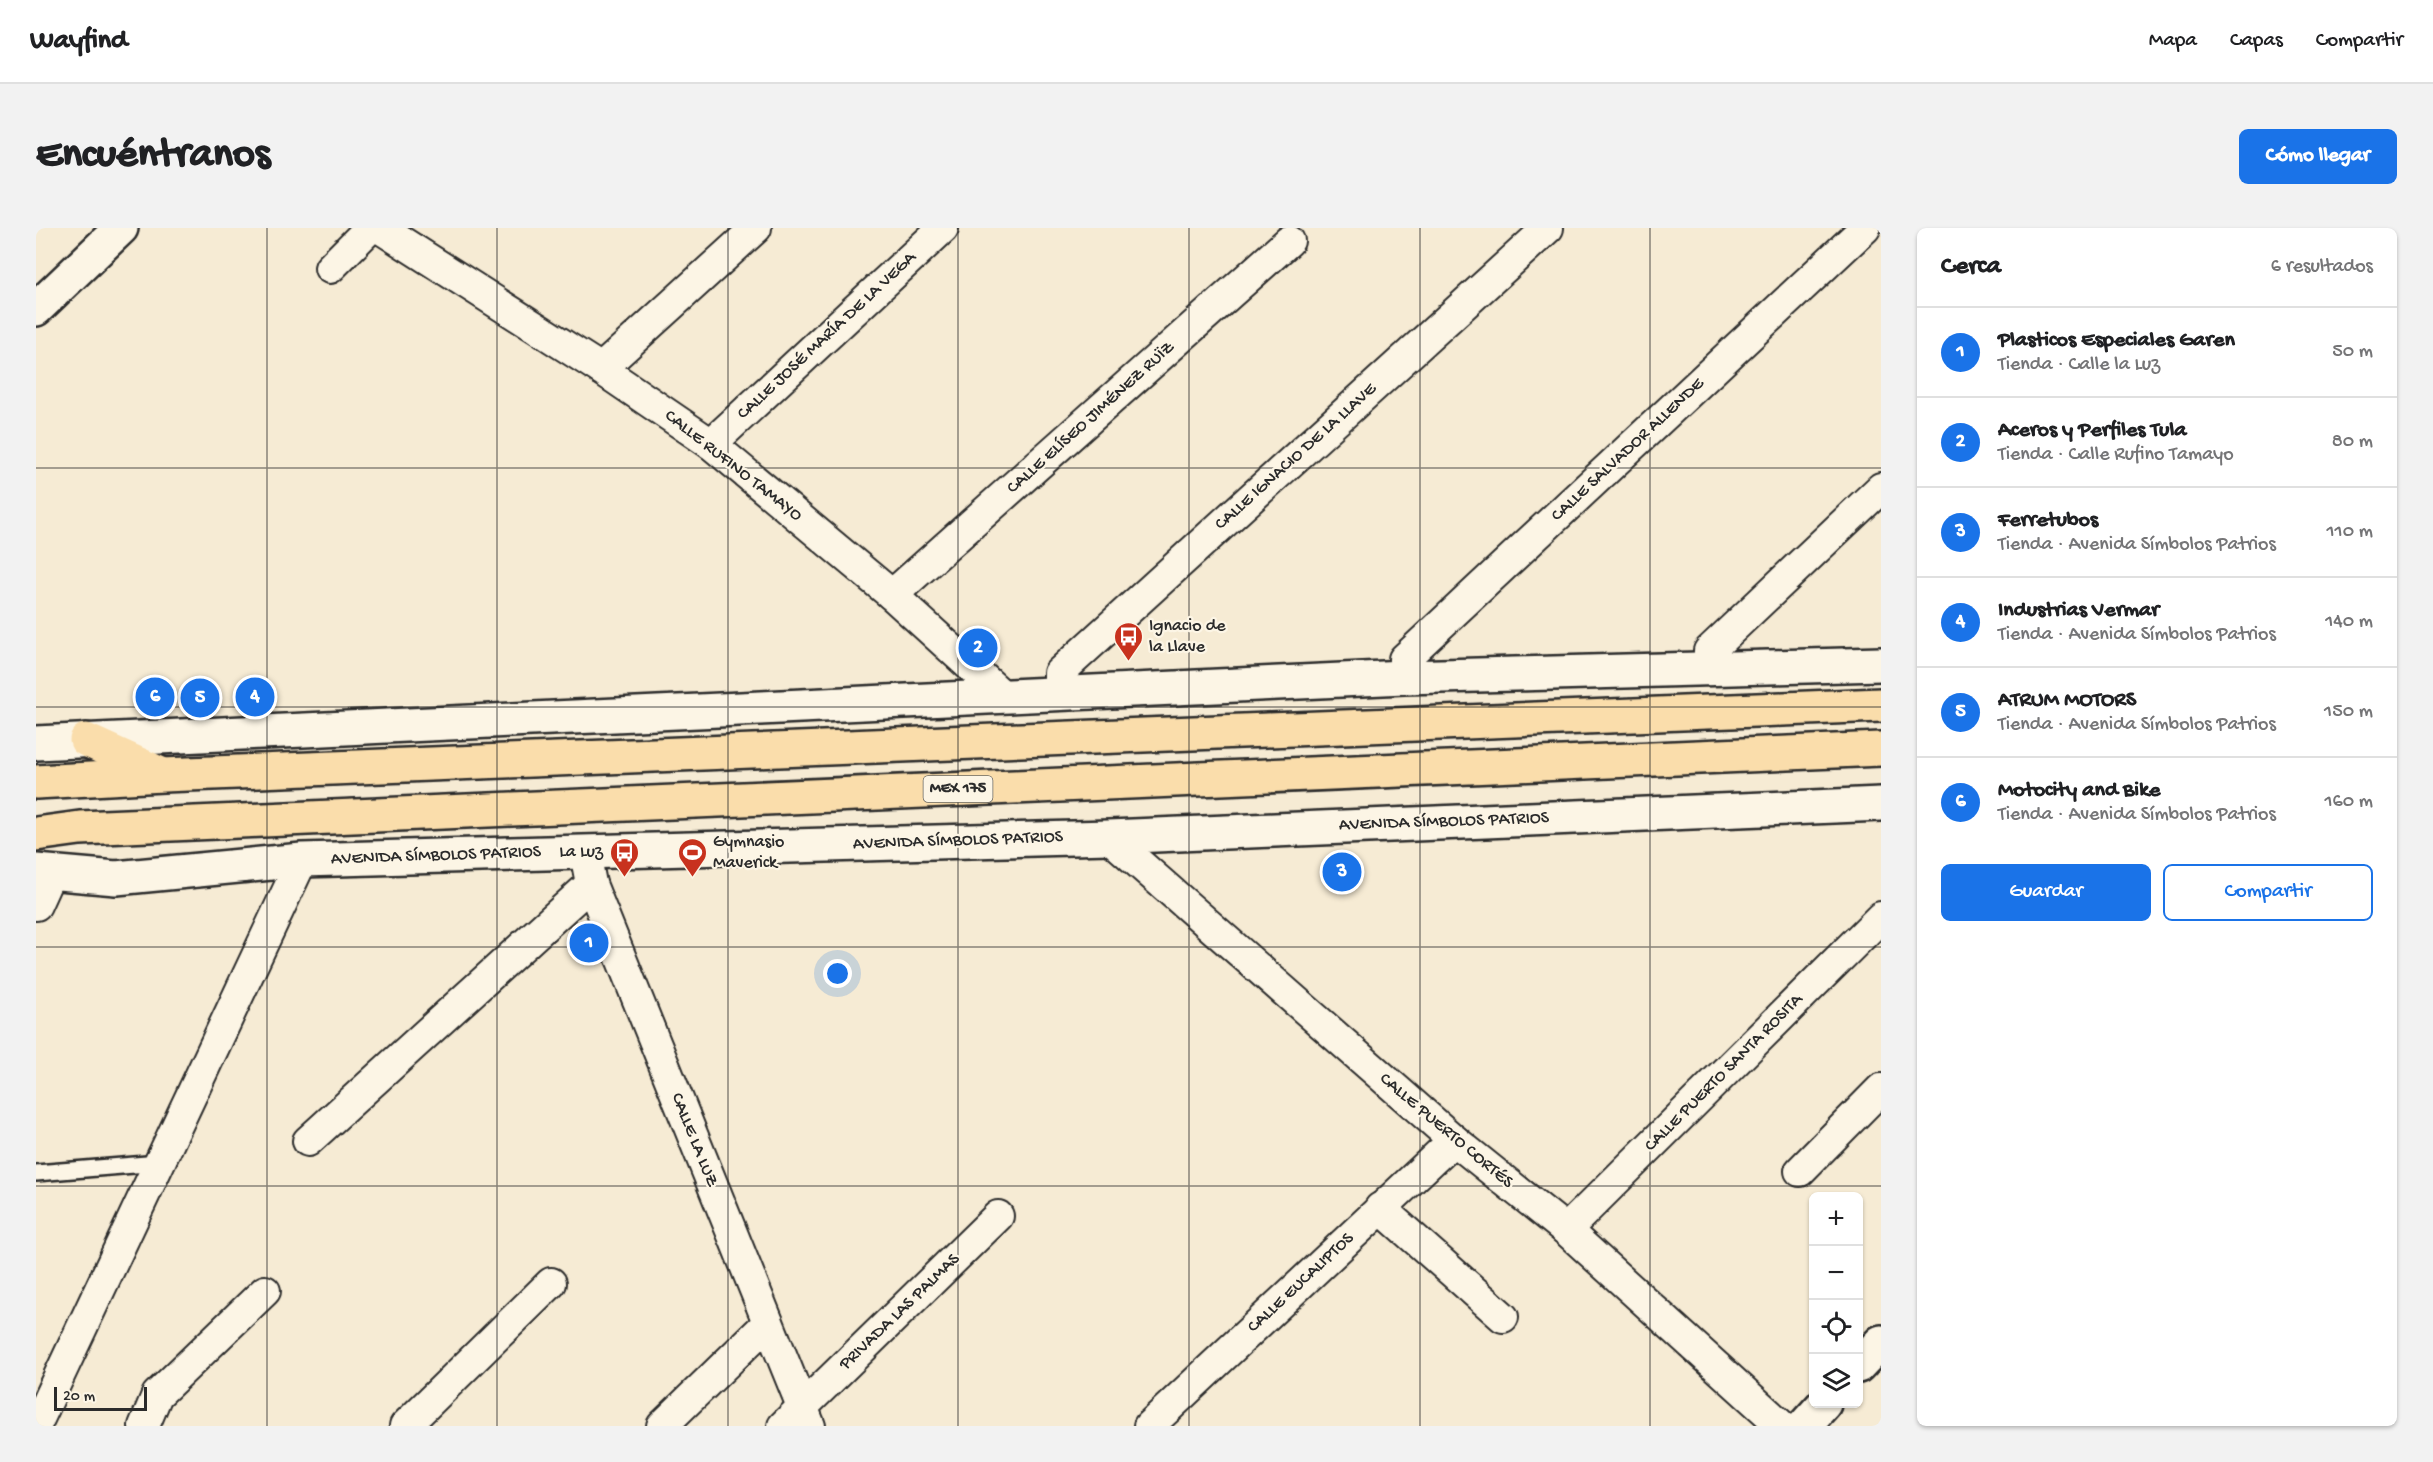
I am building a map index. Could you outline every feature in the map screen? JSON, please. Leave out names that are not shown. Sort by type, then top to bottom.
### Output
[{"type":"main road","points":[[36,782],[1881,705]]},
{"type":"main road","points":[[86,740],[163,775]]},
{"type":"main road","name":"MEX 175","points":[[36,834],[80,828],[1881,749]]},
{"type":"street","points":[[36,309],[122,228]]},
{"type":"street","points":[[330,268],[370,228]]},
{"type":"street","name":"CALLE RUFINO TAMAYO","points":[[380,228],[601,369],[711,444],[892,595],[1003,696]]},
{"type":"street","points":[[601,369],[756,228]]},
{"type":"street","name":"CALLE JOSÉ MARÍA DE LA VEGA","points":[[711,444],[944,228]]},
{"type":"street","name":"CALLE IGNACIO DE LA LLAVE","points":[[1059,692],[1059,673],[1548,228]]},
{"type":"street","name":"CALLE SALVADOR ALLENDE","points":[[1404,677],[1404,659],[1865,228]]},
{"type":"street","name":"CALLE ELÍSEO JIMÉNEZ RUÏZ","points":[[892,595],[1289,241]]},
{"type":"street","points":[[1709,668],[1709,651],[1881,488]]},
{"type":"street","points":[[36,744],[1059,692],[1404,677],[1881,664]]},
{"type":"street","name":"AVENIDA SÍMBOLOS PATRIOS","points":[[43,872],[117,878],[302,860],[1109,837],[1881,804]]},
{"type":"street","name":"CALLE PUERTO CORTÉS","points":[[1109,837],[1454,1140],[1566,1230],[1782,1426]]},
{"type":"street","name":"CALLE LA LUZ","points":[[585,852],[591,884],[768,1323],[798,1420]]},
{"type":"street","points":[[36,1425],[302,860]]},
{"type":"street","points":[[36,905],[43,872]]},
{"type":"street","points":[[308,1141],[591,884]]},
{"type":"street","name":"CALLE PUERTO SANTA ROSITA","points":[[1566,1230],[1881,917]]},
{"type":"street","points":[[1800,1171],[1881,1089]]},
{"type":"street","name":"CALLE EUCALIPTOS","points":[[1149,1426],[1454,1140]]},
{"type":"street","points":[[1380,1208],[1503,1317]]},
{"type":"street","name":"PRIVADA LAS PALMAS","points":[[798,1420],[998,1216]]},
{"type":"street","points":[[405,1426],[551,1283]]},
{"type":"street","points":[[144,1426],[157,1395],[265,1291]]},
{"type":"street","points":[[662,1426],[768,1323]]},
{"type":"street","points":[[1863,1361],[1881,1342]]},
{"type":"street","points":[[1804,1426],[1820,1408]]},
{"type":"lane","points":[[36,1173],[159,1163]]},
{"type":"place","name":"Aceros y Perfiles Tula","points":[[978,648]]},
{"type":"place","name":"Ignacio de la Llave","points":[[1128,662]]},
{"type":"place","name":"Motocity and Bike","points":[[155,697]]},
{"type":"place","name":"Industrias Vermar","points":[[255,697]]},
{"type":"place","name":"ATRUM MOTORS","points":[[200,698]]},
{"type":"place","name":"Ferretubos","points":[[1342,872]]},
{"type":"place","name":"La Luz","points":[[624,878]]},
{"type":"place","name":"Gymnasio Maverick","points":[[692,878]]},
{"type":"place","name":"Plasticos Especiales Garen","points":[[589,943]]}]
